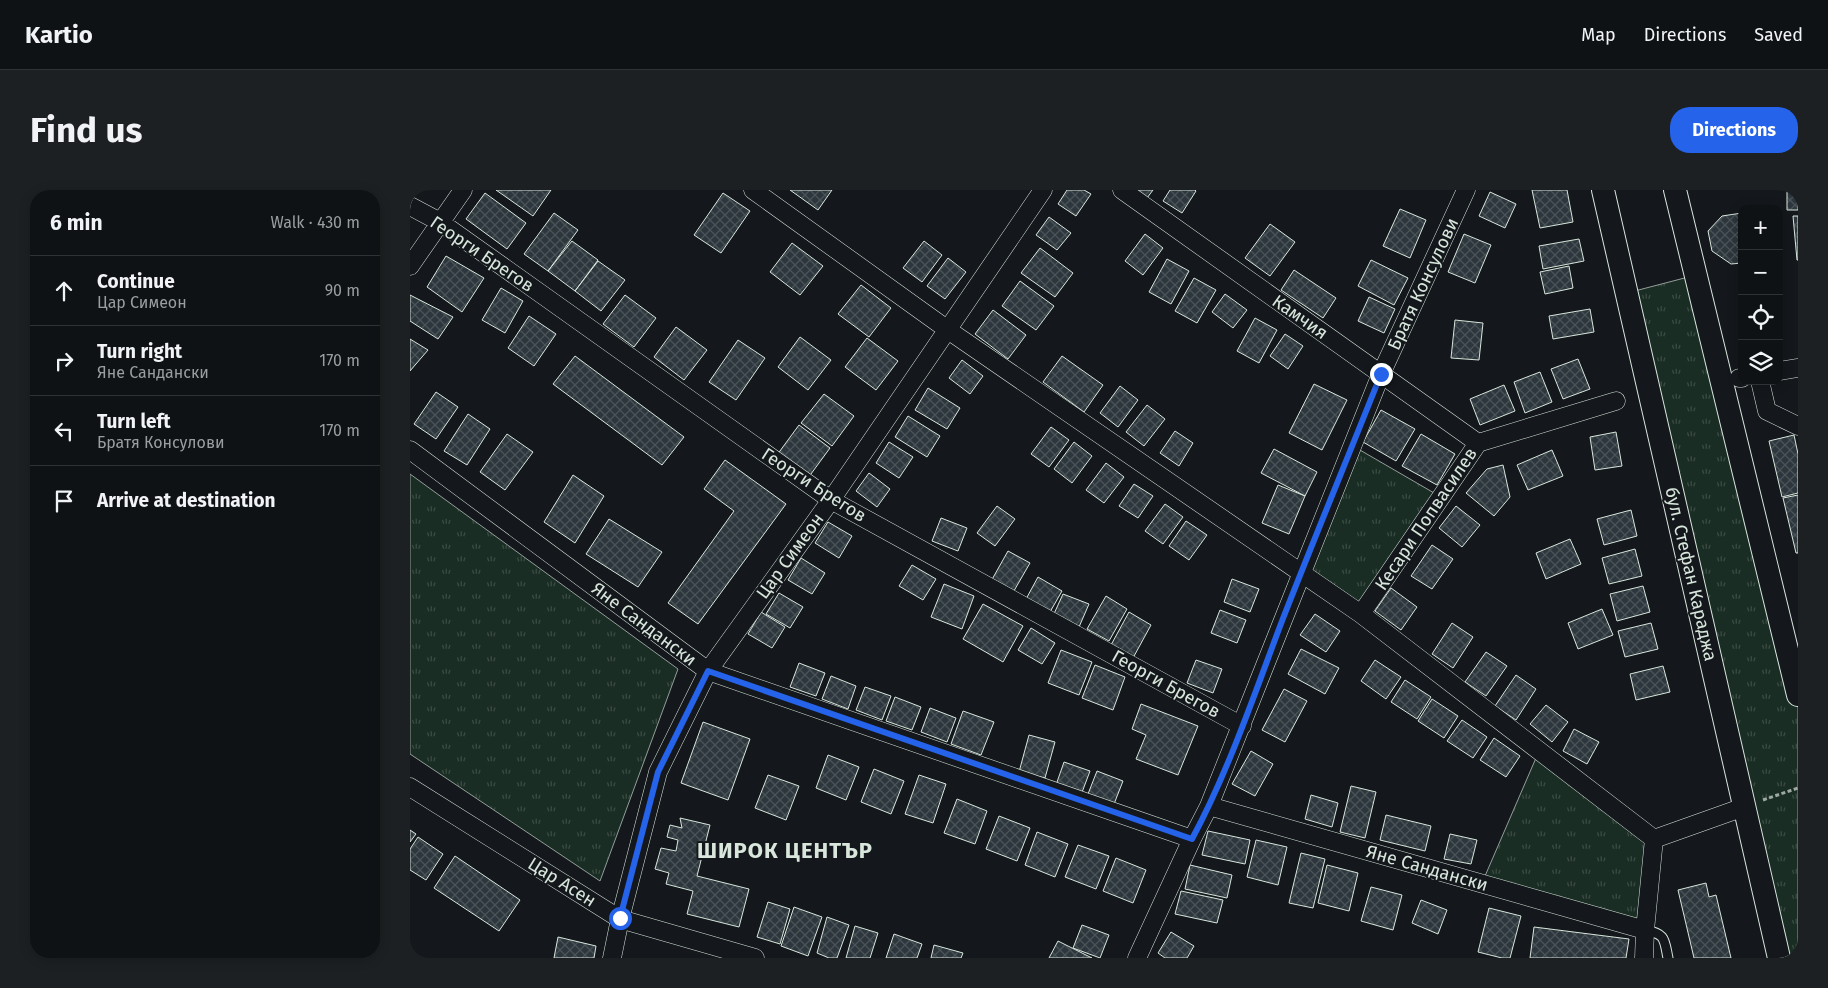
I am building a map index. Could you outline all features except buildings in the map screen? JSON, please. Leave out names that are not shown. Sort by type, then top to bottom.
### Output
[{"type":"street","points":[[410,266],[463,190]]},
{"type":"street","points":[[753,190],[948,330],[1361,614],[1654,839]]},
{"type":"street","name":"Цар Симеон","points":[[612,958],[620,918],[658,772],[708,671],[831,500],[1043,190]]},
{"type":"street","name":"Камчия","points":[[1122,190],[1478,443]]},
{"type":"street","name":"Братя Консулови","points":[[1137,958],[1192,839],[1210,806],[1381,374],[1466,190]]},
{"type":"street","name":"бул. Стефан Караджа","points":[[1603,190],[1779,958]]},
{"type":"street","points":[[1676,190],[1798,695]]},
{"type":"street","name":"Георги Брегов","points":[[410,206],[440,222],[831,500],[1242,726]]},
{"type":"street","points":[[1783,370],[1798,368]]},
{"type":"street","points":[[1761,385],[1767,411],[1798,426]]},
{"type":"street","name":"Кесари Попвасилев","points":[[1361,614],[1478,443],[1616,401]]},
{"type":"street","name":"Яне Сандански","points":[[410,450],[708,671],[1192,839]]},
{"type":"street","name":"Цар Асен","points":[[410,787],[620,918],[756,958]]},
{"type":"street","name":"Яне Сандански","points":[[1210,806],[1645,930]]},
{"type":"street","points":[[1654,839],[1744,807]]},
{"type":"street","points":[[1644,958],[1654,839]]},
{"type":"lane","points":[[1645,930],[1661,934],[1664,938],[1668,958]]},
{"type":"path","points":[[1744,807],[1798,788]]},
{"type":"green space","points":[[1696,275],[1798,695],[1798,958],[1779,958],[1627,293]]},
{"type":"green space","points":[[1353,446],[1441,497],[1361,614],[1301,574]]},
{"type":"green space","points":[[410,474],[678,669],[600,881],[410,754]]},
{"type":"green space","points":[[1539,751],[1654,839],[1645,930],[1482,883]]},
{"type":"district","name":"ШИРОК ЦЕНТЪР","points":[[785,850]]},
{"type":"route","points":[[620,918],[658,772],[708,671],[1192,839],[1210,806],[1381,374]]}]
